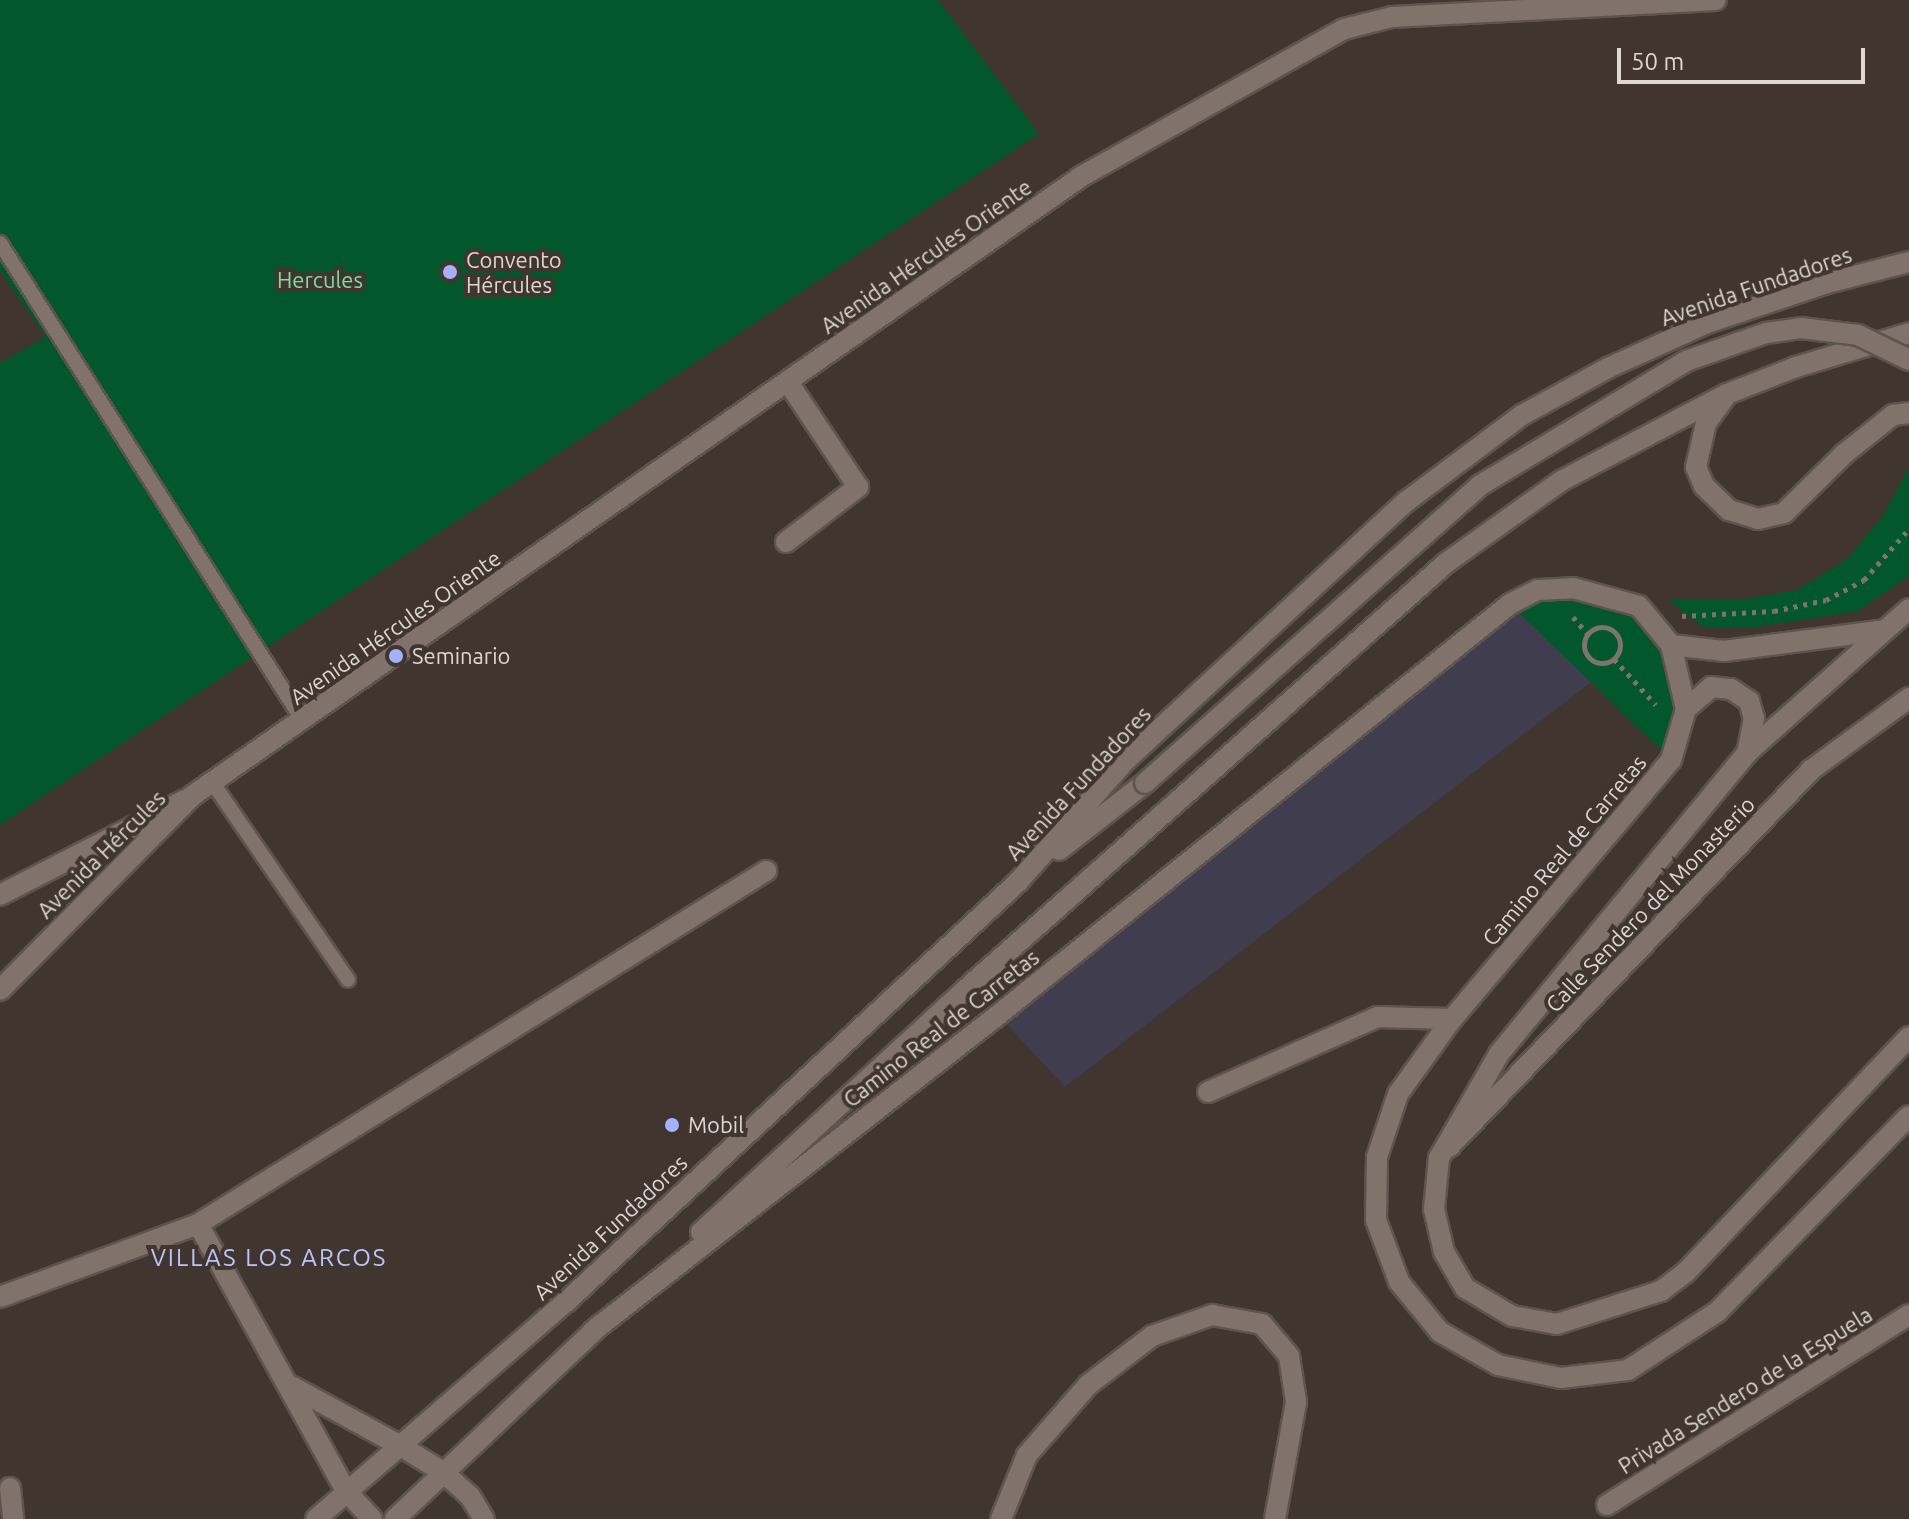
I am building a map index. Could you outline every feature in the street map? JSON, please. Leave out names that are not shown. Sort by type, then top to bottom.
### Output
[{"type":"street","name":"Avenida Hércules Oriente","points":[[244,762],[1082,176],[1344,29],[1392,17],[1565,3],[1716,0]]},
{"type":"street","name":"Avenida Fundadores","points":[[316,1519],[566,1302],[1018,882],[1162,727],[1407,501],[1522,415],[1707,323],[1827,283],[1909,262]]},
{"type":"street","points":[[1018,882],[1145,783],[1479,486],[1686,361],[1766,333],[1801,328],[1858,335],[1909,360]]},
{"type":"street","points":[[395,1519],[593,1331],[967,988],[1446,563],[1561,481],[1727,394],[1796,367],[1909,333]]},
{"type":"street","points":[[786,542],[858,487],[788,382]]},
{"type":"street","points":[[1727,394],[1706,423],[1696,467],[1704,486],[1729,510],[1758,519],[1784,513],[1856,444],[1893,415],[1909,413]]},
{"type":"street","name":"Camino Real de Carretas","points":[[593,1331],[998,1015],[1510,604],[1538,590],[1573,588],[1639,606],[1671,645],[1686,709],[1671,760],[1452,1019],[1398,1094],[1377,1157],[1376,1220],[1399,1282],[1440,1332],[1511,1368],[1561,1378],[1628,1370],[1684,1338],[1717,1312],[1909,1116]]},
{"type":"street","points":[[1909,609],[1747,753],[1499,1054],[1439,1158],[1434,1209],[1444,1252],[1465,1288],[1512,1316],[1557,1324],[1607,1311],[1661,1291],[1686,1272],[1909,1037]]},
{"type":"street","points":[[1671,645],[1724,651],[1885,630]]},
{"type":"street","points":[[1686,709],[1711,687],[1731,689],[1749,701],[1754,718],[1747,753]]},
{"type":"street","name":"Calle Sendero del Monasterio","points":[[1439,1158],[1811,770],[1909,698]]},
{"type":"street","name":"Avenida Hércules","points":[[0,990],[192,796],[244,762]]},
{"type":"street","points":[[0,895],[192,796]]},
{"type":"street","points":[[0,1297],[198,1224],[766,871]]},
{"type":"street","points":[[1208,1092],[1377,1017],[1452,1019]]},
{"type":"street","points":[[198,1224],[293,1387],[346,1491],[372,1519]]},
{"type":"street","points":[[1001,1519],[1027,1455],[1088,1385],[1152,1336],[1212,1315],[1262,1324],[1289,1356],[1296,1402],[1275,1519]]},
{"type":"street","name":"Privada Sendero de la Espuela","points":[[1607,1505],[1909,1315]]},
{"type":"street","points":[[293,1387],[443,1472],[470,1496],[484,1519]]},
{"type":"street","points":[[10,1488],[13,1519]]},
{"type":"lane","points":[[0,243],[303,721]]},
{"type":"lane","points":[[212,782],[348,980]]},
{"type":"path","points":[[1639,606],[1715,618],[1826,600],[1864,580],[1909,529]]},
{"type":"path","points":[[1604,627],[1618,637],[1614,659],[1597,662],[1588,655],[1584,645],[1592,630],[1604,627]]},
{"type":"path","points":[[1614,659],[1660,710]]},
{"type":"shaded area","points":[[1510,604],[1594,680],[1065,1087],[998,1015]]},
{"type":"green space","name":"Hercules","points":[[0,0],[938,0],[1039,134],[0,825],[0,363],[46,337],[0,271]]},
{"type":"green space","points":[[1909,467],[1909,576],[1858,611],[1757,627],[1703,627],[1667,599],[1746,599],[1797,590],[1846,560],[1883,516]]},
{"type":"green space","points":[[1538,590],[1636,604],[1671,645],[1686,709],[1671,760],[1510,604]]},
{"type":"place","name":"Convento Hércules","points":[[450,272]]},
{"type":"place","name":"Seminario","points":[[396,656]]},
{"type":"place","name":"Mobil","points":[[672,1125]]},
{"type":"district","name":"VILLAS LOS ARCOS","points":[[269,1258]]}]
